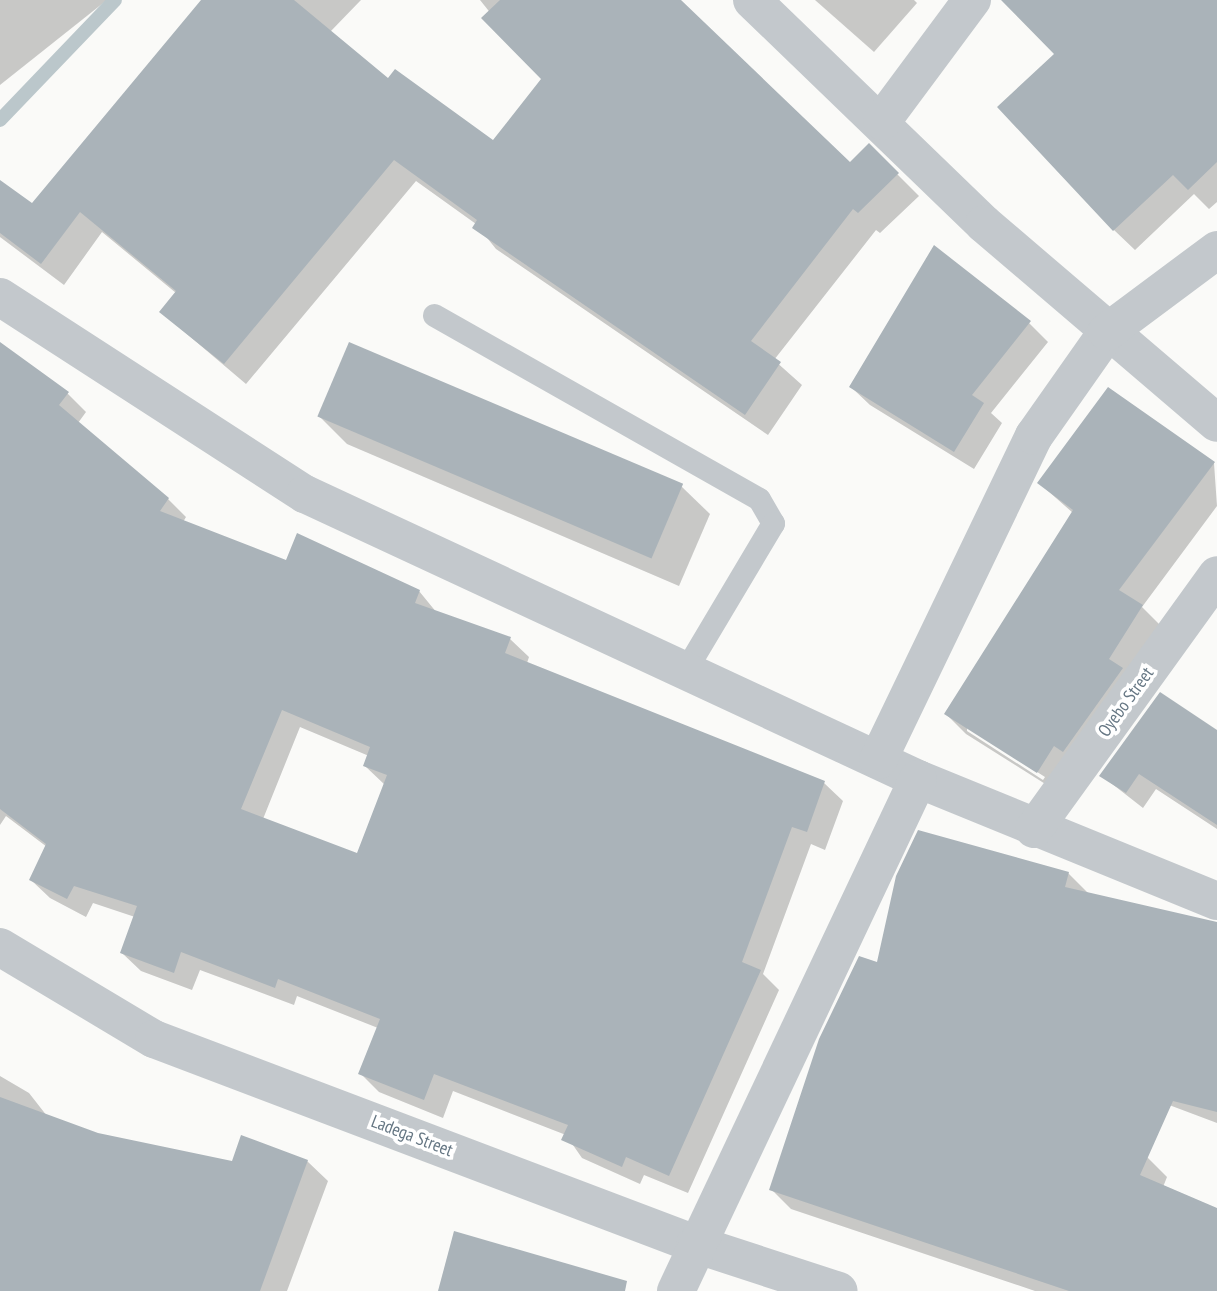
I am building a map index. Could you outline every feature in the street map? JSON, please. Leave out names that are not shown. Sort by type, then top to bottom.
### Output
[{"type":"street","points":[[752,0],[1107,332],[1217,423]]},
{"type":"street","points":[[882,121],[972,0]]},
{"type":"street","points":[[878,760],[1034,436],[1107,332],[1217,250]]},
{"type":"street","points":[[0,297],[305,494],[918,779],[1034,829],[1217,901]]},
{"type":"street","name":"Oyebo Street","points":[[1034,829],[1217,575]]},
{"type":"street","points":[[676,1291],[695,1244],[918,779]]},
{"type":"street","name":"Ladega Street","points":[[0,947],[153,1039],[695,1244],[839,1291]]},
{"type":"lane","points":[[434,315],[759,499],[773,523],[686,669]]},
{"type":"building","points":[[201,0],[294,0],[388,78],[395,69],[493,140],[541,79],[481,18],[500,0],[681,0],[850,162],[869,143],[899,173],[858,213],[853,209],[751,341],[781,362],[745,415],[472,228],[477,220],[394,160],[224,364],[159,312],[176,291],[80,212],[41,264],[0,233],[0,180],[32,203]]},
{"type":"building","points":[[1001,0],[1217,0],[1217,162],[1188,190],[1173,175],[1113,231],[997,107],[1054,54]]},
{"type":"building","points":[[934,245],[1031,321],[972,395],[984,403],[954,452],[849,387]]},
{"type":"building","points":[[0,342],[69,392],[59,405],[169,498],[160,511],[286,560],[297,533],[420,590],[415,603],[511,637],[505,653],[825,781],[807,832],[792,827],[742,962],[761,970],[669,1176],[626,1157],[622,1167],[561,1140],[568,1125],[434,1074],[424,1100],[358,1074],[380,1019],[278,979],[275,988],[181,952],[174,973],[120,953],[137,906],[74,886],[67,899],[29,880],[46,844],[0,809]],"holes":[[[282,710],[370,747],[363,766],[387,775],[357,853],[241,809]]]},
{"type":"building","points":[[349,342],[683,484],[651,558],[317,417]]},
{"type":"building","points":[[1108,387],[1215,462],[1119,590],[1143,605],[1109,659],[1123,668],[1063,752],[1054,746],[1037,773],[944,714],[1073,510],[1037,483]]},
{"type":"building","points":[[1160,692],[1217,730],[1217,825],[1139,774],[1126,793],[1099,776]]},
{"type":"building","points":[[918,830],[1069,872],[1065,887],[1217,922],[1217,1112],[1173,1101],[1140,1175],[1217,1208],[1217,1291],[1069,1291],[769,1190],[819,1039],[859,956],[877,962],[896,876]]},
{"type":"building","points":[[0,1097],[98,1133],[232,1161],[241,1135],[308,1160],[260,1291],[0,1291]]},
{"type":"building","points":[[454,1231],[627,1281],[625,1291],[438,1291]]},
{"type":"waterway","points":[[0,120],[115,0]]}]
